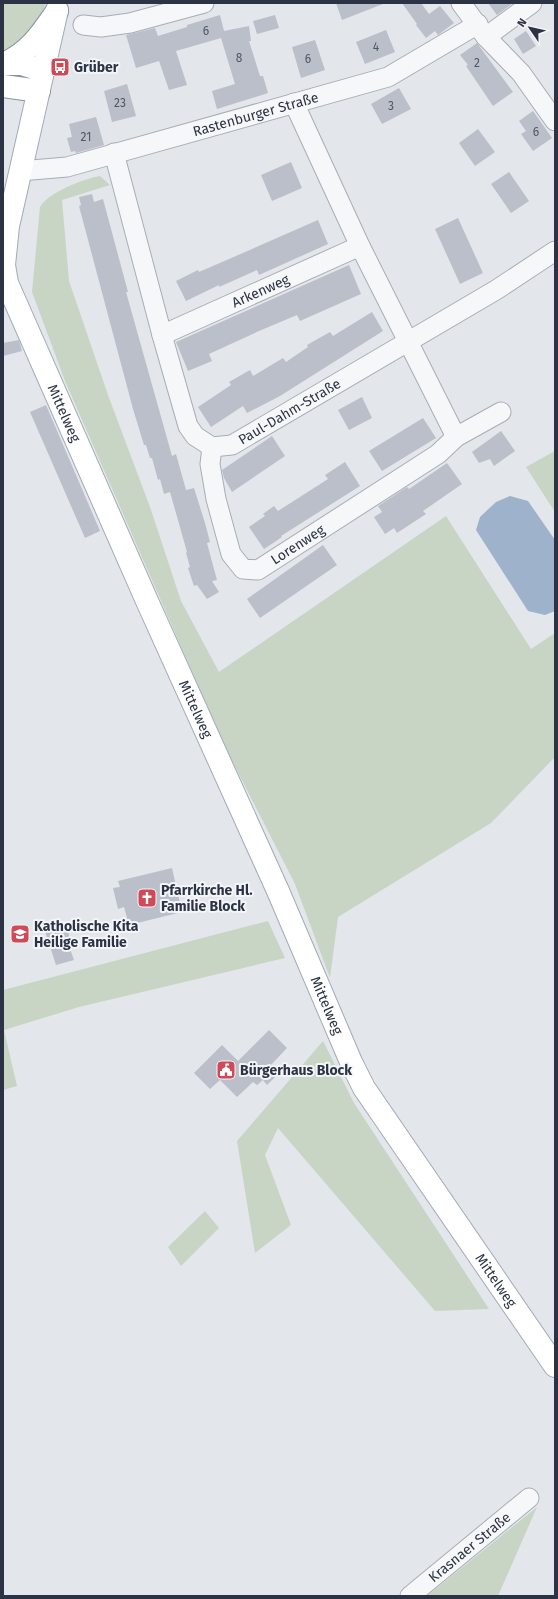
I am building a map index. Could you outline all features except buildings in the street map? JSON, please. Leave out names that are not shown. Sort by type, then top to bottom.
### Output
[{"type":"main road","points":[[4,64],[19,56],[30,47],[43,32],[58,7]]},
{"type":"main road","name":"Mittelweg","points":[[58,7],[8,226],[4,276],[35,349],[278,891],[351,1062],[364,1088],[555,1366]]},
{"type":"main road","points":[[4,64],[22,64],[41,81]]},
{"type":"main road","points":[[3,86],[41,81]]},
{"type":"street","points":[[83,25],[101,27],[130,23],[204,3]]},
{"type":"street","points":[[462,3],[482,30],[521,74],[555,121]]},
{"type":"street","name":"Rastenburger Straße","points":[[20,171],[67,167],[294,102],[388,77],[532,3]]},
{"type":"street","points":[[294,102],[360,246],[456,437]]},
{"type":"street","points":[[114,153],[162,335],[188,426],[195,436],[212,447]]},
{"type":"street","name":"Arkenweg","points":[[162,335],[360,246]]},
{"type":"street","name":"Paul-Dahm-Straße","points":[[212,447],[232,445],[496,290],[555,250]]},
{"type":"street","name":"Lorenweg","points":[[212,447],[210,464],[216,499],[231,554],[243,569],[258,570],[438,454],[456,437],[501,412]]},
{"type":"street","name":"Krasnaer Straße","points":[[410,1596],[529,1498]]},
{"type":"green space","points":[[3,3],[46,3],[37,27],[3,57]]},
{"type":"green space","points":[[100,176],[110,185],[62,200],[69,281],[108,395],[150,507],[181,601],[219,672],[446,516],[531,649],[555,633],[555,757],[491,823],[338,917],[330,978],[295,884],[224,745],[65,381],[32,292],[40,207],[44,201],[58,191],[76,183]]},
{"type":"green space","points":[[555,451],[555,512],[526,467]]},
{"type":"green space","points":[[268,921],[285,958],[79,1007],[4,1030],[17,1086],[3,1090],[3,990]]},
{"type":"green space","points":[[323,1041],[354,1103],[489,1309],[435,1311],[278,1128],[265,1155],[291,1225],[255,1253],[237,1141]]},
{"type":"green space","points":[[205,1211],[219,1228],[181,1266],[168,1247]]},
{"type":"green space","points":[[537,1507],[498,1596],[427,1596]]},
{"type":"water","points":[[510,496],[528,501],[555,540],[555,611],[545,615],[528,611],[476,530],[480,517],[496,502]]},
{"type":"place","name":"Grüber","points":[[60,67]]},
{"type":"place","name":"Pfarrkirche Hl. Familie Block","points":[[147,898]]},
{"type":"place","name":"Katholische Kita Heilige Familie","points":[[20,934]]},
{"type":"place","name":"Bürgerhaus Block","points":[[226,1070]]}]
